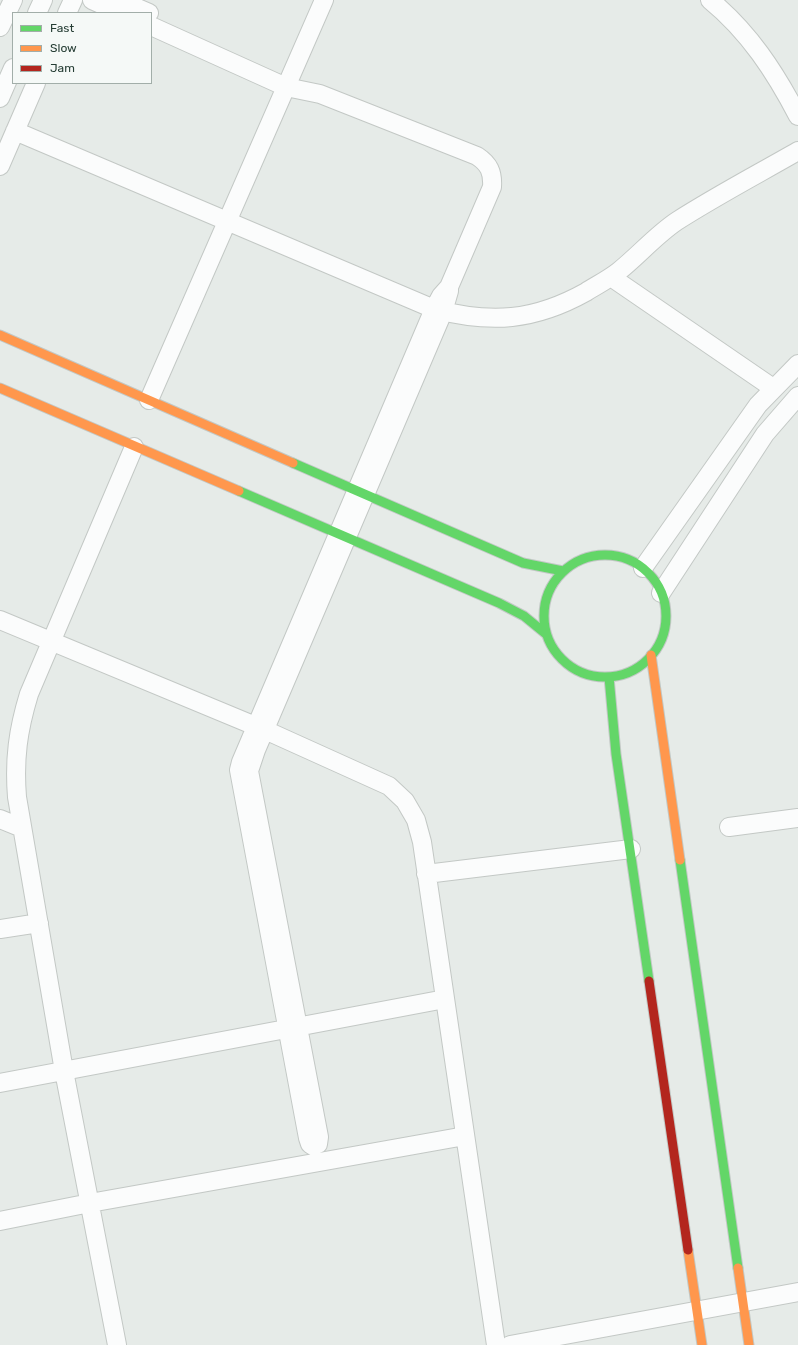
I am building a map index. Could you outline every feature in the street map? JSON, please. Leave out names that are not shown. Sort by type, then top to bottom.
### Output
[{"type":"street","points":[[0,27],[12,0]]},
{"type":"street","points":[[37,12],[43,0]]},
{"type":"street","points":[[67,12],[73,0]]},
{"type":"street","points":[[92,0],[119,12]]},
{"type":"street","points":[[119,0],[146,12]]},
{"type":"street","points":[[149,400],[324,0]]},
{"type":"street","points":[[710,0],[745,34],[766,59],[798,116]]},
{"type":"street","points":[[152,15],[289,81]]},
{"type":"street","points":[[152,26],[477,156],[485,161],[493,177],[492,187],[449,287],[441,296],[438,310],[261,728],[241,762],[240,779],[293,1028],[319,1136],[319,1142],[315,1146],[310,1144],[308,1138],[293,1028]]},
{"type":"street","points":[[0,98],[12,70]]},
{"type":"street","points":[[0,166],[36,84]]},
{"type":"street","points":[[15,131],[438,310],[474,317],[506,318],[535,314],[563,304],[615,274],[677,221],[798,151]]},
{"type":"street","points":[[615,274],[777,384]]},
{"type":"street","points":[[0,336],[523,562],[543,568],[564,571]]},
{"type":"street","points":[[643,568],[744,423],[777,384],[798,364]]},
{"type":"street","points":[[0,388],[512,609],[546,634]]},
{"type":"street","points":[[661,593],[765,434],[798,396]]},
{"type":"street","points":[[117,1345],[64,1071],[21,823],[15,771],[16,745],[21,719],[29,694],[134,447]]},
{"type":"street","points":[[603,555],[617,556],[631,561],[643,568],[656,584],[661,593],[665,608],[665,625],[660,641],[651,654],[635,668],[625,673],[609,676],[593,676],[577,670],[568,664],[553,649],[546,634],[544,617],[546,600],[553,584],[564,571],[575,562],[588,557],[603,555]]},
{"type":"street","points":[[0,620],[261,728],[389,786],[405,801],[416,820],[425,868],[496,1345]]},
{"type":"street","points":[[651,654],[749,1345]]},
{"type":"street","points":[[609,676],[612,728],[630,843],[702,1345]]},
{"type":"street","points":[[0,808],[21,823]]},
{"type":"street","points":[[730,826],[798,818]]},
{"type":"street","points":[[0,819],[21,823]]},
{"type":"street","points":[[425,868],[630,843]]},
{"type":"street","points":[[0,920],[38,918]]},
{"type":"street","points":[[0,930],[38,918]]},
{"type":"street","points":[[0,1083],[445,999]]},
{"type":"street","points":[[0,1210],[89,1198],[464,1132]]},
{"type":"street","points":[[0,1221],[89,1198]]},
{"type":"street","points":[[510,1345],[743,1304],[798,1292]]},
{"type":"traffic: fast","points":[[293,463],[523,563],[563,571]]},
{"type":"traffic: fast","points":[[239,491],[499,603],[524,616],[546,634]]},
{"type":"traffic: fast","points":[[605,555],[628,560],[648,573],[661,593],[666,616],[661,639],[648,659],[628,672],[605,677],[582,672],[562,659],[549,639],[544,616],[549,593],[562,573],[582,560],[605,555]]},
{"type":"traffic: fast","points":[[609,677],[616,754],[649,981]]},
{"type":"traffic: fast","points":[[680,860],[738,1268]]},
{"type":"traffic: slow","points":[[0,335],[293,463]]},
{"type":"traffic: slow","points":[[0,388],[239,491]]},
{"type":"traffic: slow","points":[[651,655],[680,860]]},
{"type":"traffic: slow","points":[[688,1250],[702,1345]]},
{"type":"traffic: slow","points":[[738,1268],[749,1345]]},
{"type":"traffic: jam","points":[[649,981],[688,1250]]}]
